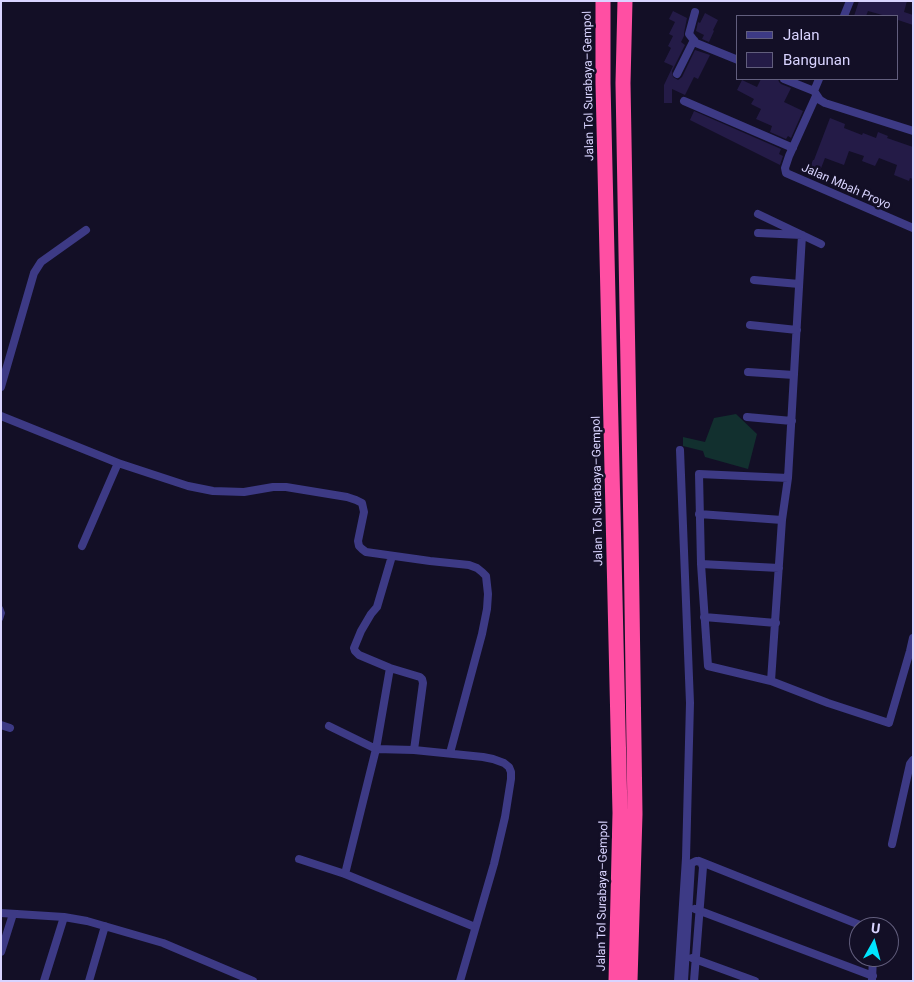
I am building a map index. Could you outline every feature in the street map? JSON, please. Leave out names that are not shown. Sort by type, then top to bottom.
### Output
[{"type":"highway","name":"Jalan Tol Surabaya–Gempol","points":[[603,1],[620,813],[616,981]]},
{"type":"highway","points":[[625,1],[623,83],[635,814],[630,981]]},
{"type":"street","points":[[844,15],[850,1]]},
{"type":"street","points":[[694,12],[690,34],[696,43],[736,59]]},
{"type":"street","points":[[677,74],[694,40]]},
{"type":"street","points":[[786,80],[815,93],[825,104],[913,131]]},
{"type":"street","points":[[684,101],[792,148],[819,80]]},
{"type":"street","name":"Jalan Mbah Proyo","points":[[792,148],[785,168],[786,173],[913,228]]},
{"type":"street","points":[[758,214],[822,244]]},
{"type":"street","points":[[1,387],[37,267],[86,230]]},
{"type":"street","points":[[758,233],[802,235]]},
{"type":"street","points":[[771,681],[782,520],[788,478],[792,421],[802,235]]},
{"type":"street","points":[[754,280],[799,284]]},
{"type":"street","points":[[750,325],[797,330]]},
{"type":"street","points":[[748,372],[794,375]]},
{"type":"street","points":[[1,416],[118,463],[188,486],[213,491],[244,492],[273,487],[286,487],[356,500],[362,503],[364,512],[358,540],[359,546],[366,552],[469,565],[477,568],[486,576],[487,609],[450,753]]},
{"type":"street","points":[[747,417],[792,421]]},
{"type":"street","points":[[678,981],[686,858],[690,703],[680,450]]},
{"type":"street","points":[[82,546],[118,463]]},
{"type":"street","points":[[788,478],[699,474],[701,564],[708,666],[771,681],[828,703],[889,723],[913,638]]},
{"type":"street","points":[[700,514],[782,520]]},
{"type":"street","points":[[392,556],[377,607],[361,631],[354,648],[359,655],[390,668],[420,677],[423,681],[414,750]]},
{"type":"street","points":[[701,564],[779,568]]},
{"type":"street","points":[[704,617],[776,623]]},
{"type":"street","points":[[345,874],[376,749],[390,668]]},
{"type":"street","points":[[1,725],[10,728]]},
{"type":"street","points":[[329,726],[376,749],[450,753],[493,759],[509,767],[511,779],[505,817],[494,864],[460,981]]},
{"type":"street","points":[[892,844],[910,764],[913,760]]},
{"type":"street","points":[[299,859],[345,874],[476,927]]},
{"type":"street","points":[[684,981],[691,866],[694,861],[699,861],[849,920]]},
{"type":"street","points":[[694,981],[702,867],[699,861]]},
{"type":"street","points":[[688,907],[872,978]]},
{"type":"street","points":[[1,913],[64,917],[106,926],[163,943],[236,977],[253,981]]},
{"type":"street","points":[[1,952],[13,914]]},
{"type":"street","points":[[44,981],[64,917]]},
{"type":"street","points":[[89,981],[106,926]]},
{"type":"street","points":[[685,956],[755,981]]},
{"type":"lane","points":[[1,608],[3,613],[1,619]]},
{"type":"green space","points":[[736,414],[757,434],[748,469],[705,457],[703,451],[683,446],[683,437],[705,442],[714,418]]},
{"type":"building","points":[[859,1],[907,1],[904,12],[913,15],[913,25],[899,20],[899,15],[882,15],[868,11],[866,15],[854,15]]},
{"type":"building","points":[[673,11],[687,18],[681,42],[685,45],[672,71],[673,77],[678,80],[682,77],[695,50],[710,55],[698,79],[694,77],[685,95],[672,89],[672,103],[664,103],[664,85],[673,66],[664,62],[671,48],[668,46],[673,36],[669,34],[675,22],[669,19]]},
{"type":"building","points":[[705,13],[718,20],[709,42],[702,39],[704,35],[696,31],[698,22],[700,23]]},
{"type":"building","points":[[742,80],[757,87],[760,80],[778,80],[781,84],[791,88],[784,102],[803,111],[791,138],[788,136],[786,139],[770,132],[772,126],[756,119],[761,109],[751,104],[754,99],[737,90]]},
{"type":"building","points":[[694,111],[781,149],[779,154],[783,156],[780,165],[690,120]]},
{"type":"building","points":[[830,118],[845,124],[844,128],[862,135],[863,133],[876,138],[878,132],[888,136],[887,138],[913,147],[913,179],[910,178],[909,181],[894,175],[897,165],[879,158],[875,166],[862,161],[864,156],[849,151],[844,165],[825,158],[818,176],[808,172]]}]
